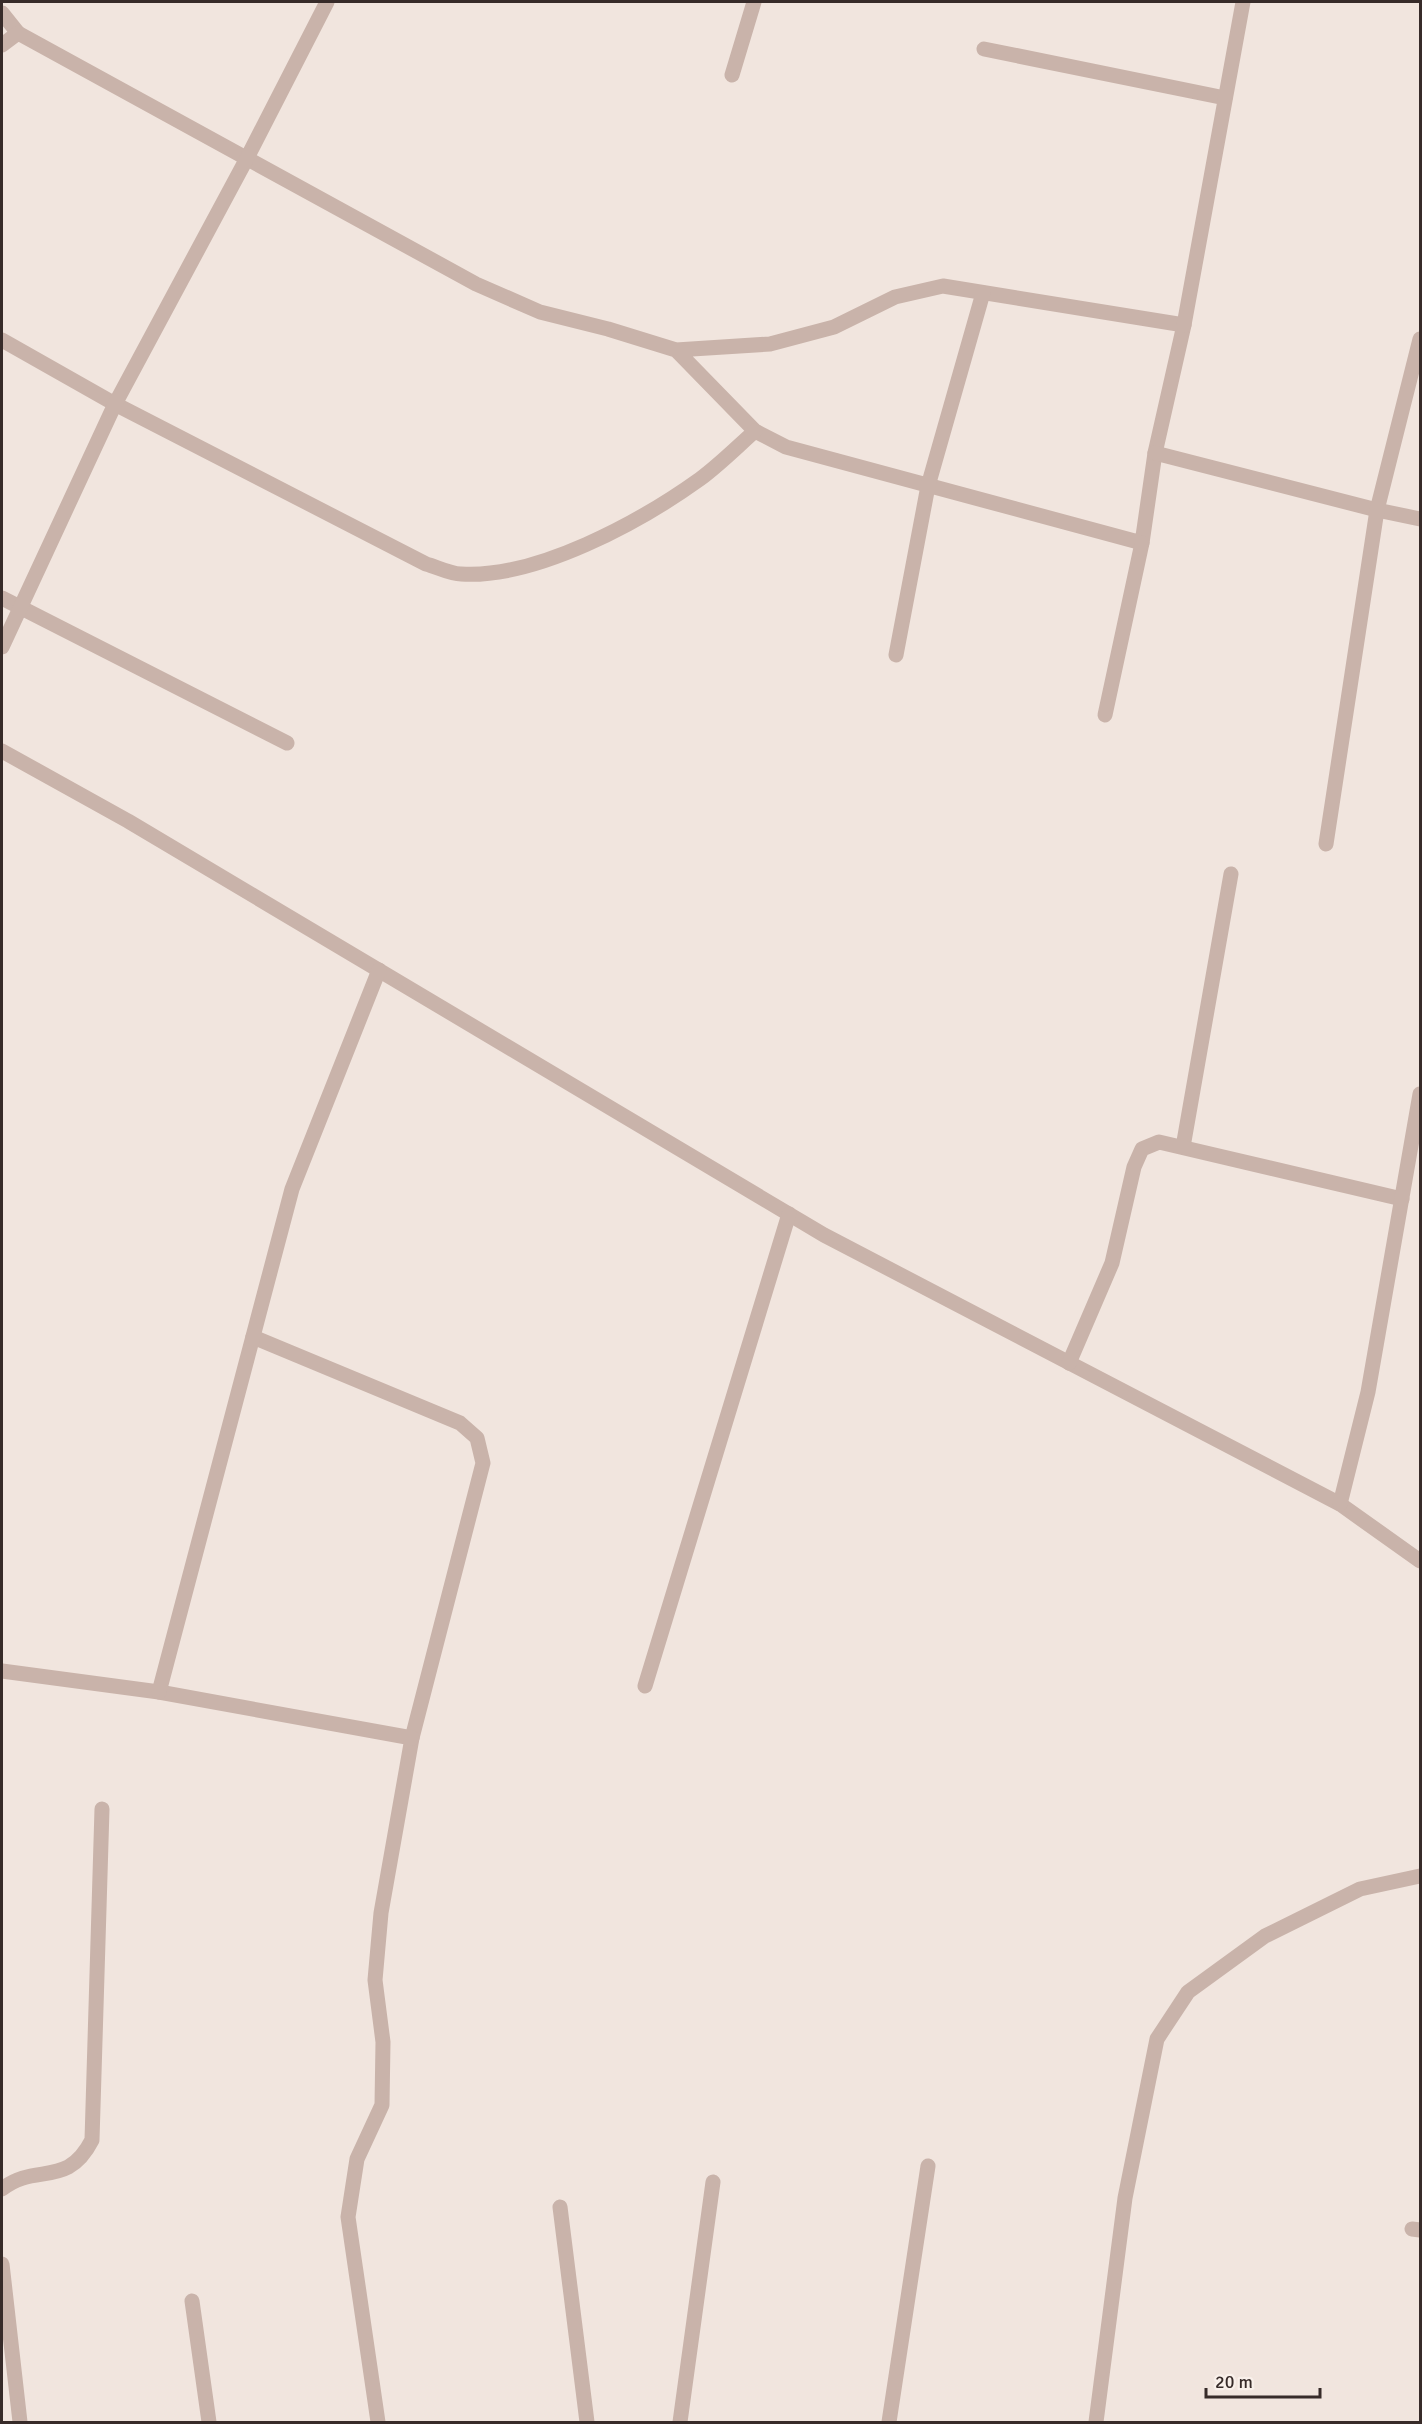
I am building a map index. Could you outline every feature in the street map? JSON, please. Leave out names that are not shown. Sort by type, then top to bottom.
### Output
[{"type":"street","points":[[2,647],[115,404],[246,160],[327,2]]},
{"type":"street","points":[[732,75],[754,2]]},
{"type":"street","points":[[1105,715],[1142,543],[1155,453],[1184,325],[1243,2]]},
{"type":"street","points":[[2,12],[18,33],[476,284],[540,312],[608,329],[676,350],[770,344],[834,327],[895,297],[943,286],[1184,325]]},
{"type":"street","points":[[2,45],[18,33]]},
{"type":"street","points":[[984,49],[1225,98]]},
{"type":"street","points":[[896,655],[928,486],[983,293]]},
{"type":"street","points":[[1326,844],[1377,510],[1420,339]]},
{"type":"street","points":[[2,340],[115,404],[426,564],[459,574],[490,574],[542,563],[606,534],[700,479],[755,431]]},
{"type":"street","points":[[676,350],[755,431],[786,447],[1142,543]]},
{"type":"street","points":[[1155,453],[1420,519]]},
{"type":"street","points":[[2,598],[287,743]]},
{"type":"street","points":[[2,751],[128,820],[824,1235],[1340,1504],[1420,1561]]},
{"type":"street","points":[[1184,1147],[1231,874]]},
{"type":"street","points":[[159,1692],[292,1189],[379,970]]},
{"type":"street","points":[[1340,1504],[1368,1392],[1420,1094]]},
{"type":"street","points":[[1069,1363],[1112,1263],[1134,1167],[1142,1149],[1159,1142],[1402,1199]]},
{"type":"street","points":[[645,1686],[789,1214]]},
{"type":"street","points":[[253,1337],[460,1423],[477,1438],[483,1463],[412,1738],[379,1935],[375,1980],[383,2042],[382,2105],[357,2159],[348,2217],[378,2422]]},
{"type":"street","points":[[2,1671],[159,1692],[412,1738]]},
{"type":"street","points":[[2,2189],[20,2178],[64,2170],[82,2159],[92,2140],[102,1809]]},
{"type":"street","points":[[1096,2422],[1125,2198],[1157,2039],[1188,1992],[1265,1936],[1360,1889],[1420,1876]]},
{"type":"street","points":[[890,2422],[928,2166]]},
{"type":"street","points":[[680,2422],[713,2182]]},
{"type":"street","points":[[560,2207],[587,2422]]},
{"type":"street","points":[[2,2264],[20,2422]]},
{"type":"street","points":[[192,2301],[209,2422]]}]
